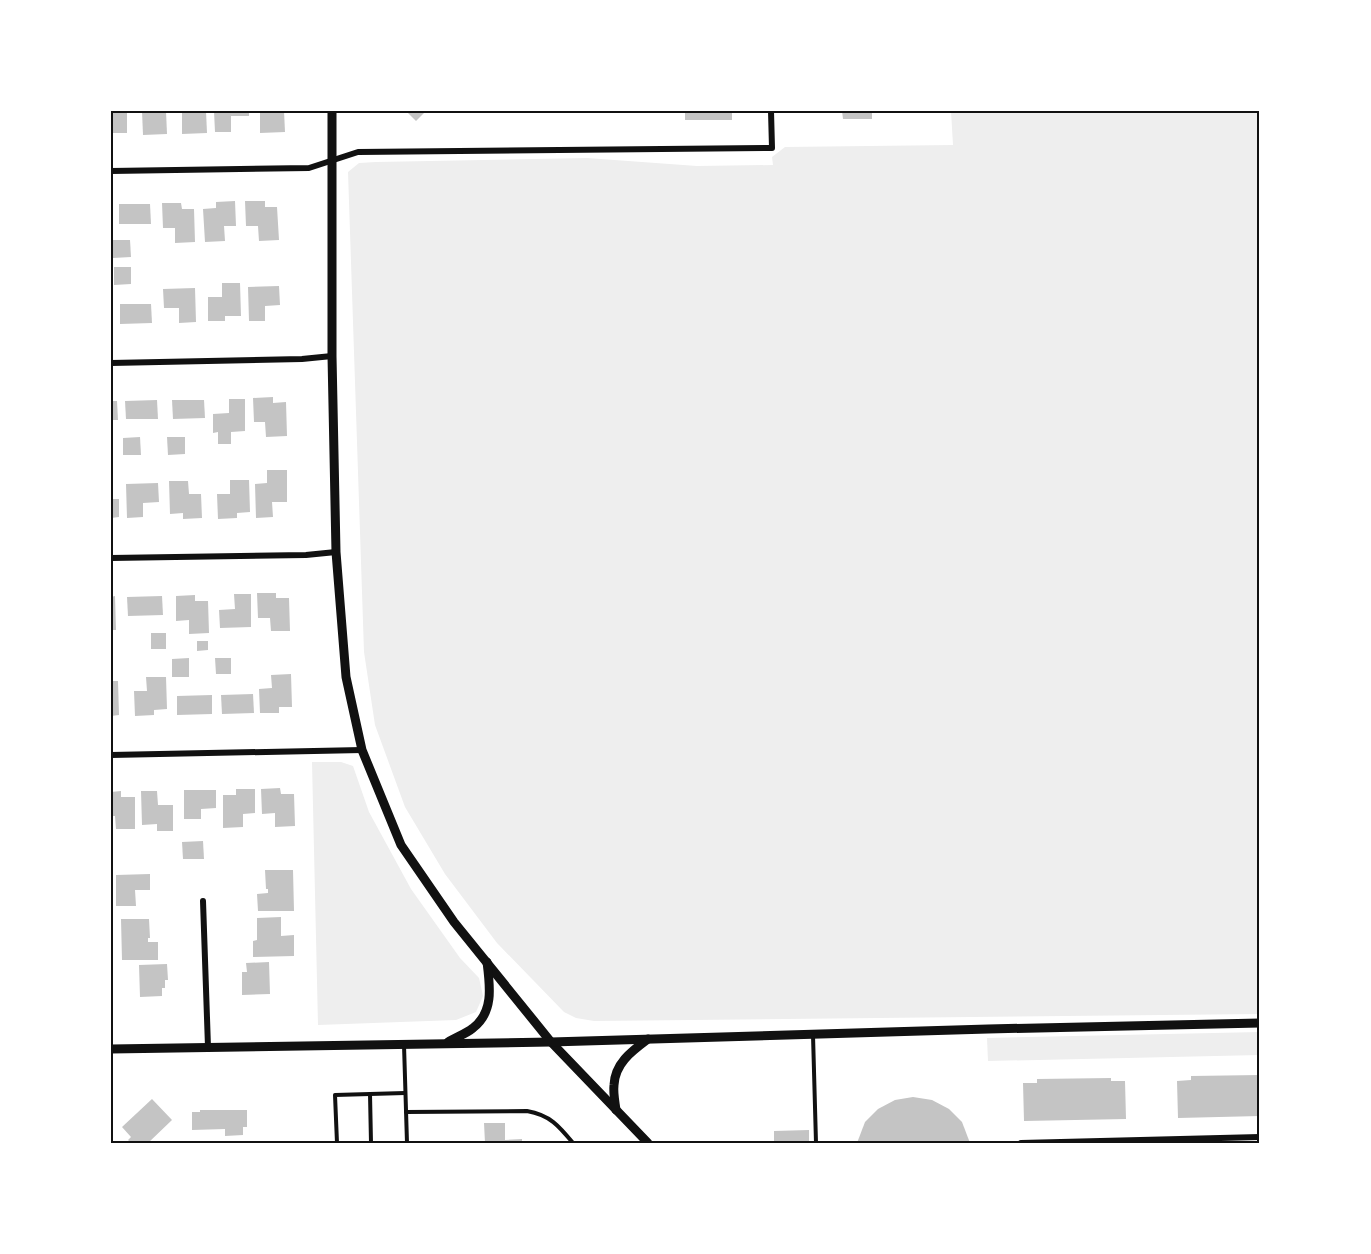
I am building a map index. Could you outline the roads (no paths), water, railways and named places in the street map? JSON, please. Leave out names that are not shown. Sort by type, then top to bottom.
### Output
[{"type":"street","points":[[332,111],[332,357],[336,552],[346,677],[362,750],[401,845],[454,922],[551,1042],[648,1143]]},
{"type":"street","points":[[111,171],[309,168],[358,152],[772,148],[771,111]]},
{"type":"street","points":[[111,363],[332,357]]},
{"type":"street","points":[[111,558],[306,555],[336,552]]},
{"type":"street","points":[[111,755],[362,750]]},
{"type":"street","points":[[203,901],[208,1047]]},
{"type":"street","points":[[446,1044],[473,1028],[484,1016],[490,993],[487,962]]},
{"type":"street","points":[[111,1049],[551,1042],[1260,1023]]},
{"type":"street","points":[[616,1110],[614,1085],[616,1070],[631,1051],[649,1039]]},
{"type":"street","points":[[1021,1143],[1260,1137]]},
{"type":"lane","points":[[813,1034],[816,1143]]},
{"type":"lane","points":[[404,1044],[407,1143]]},
{"type":"lane","points":[[337,1143],[335,1095],[405,1093]]},
{"type":"lane","points":[[370,1094],[371,1143]]},
{"type":"lane","points":[[406,1112],[527,1111],[538,1113],[556,1124],[573,1143]]}]
